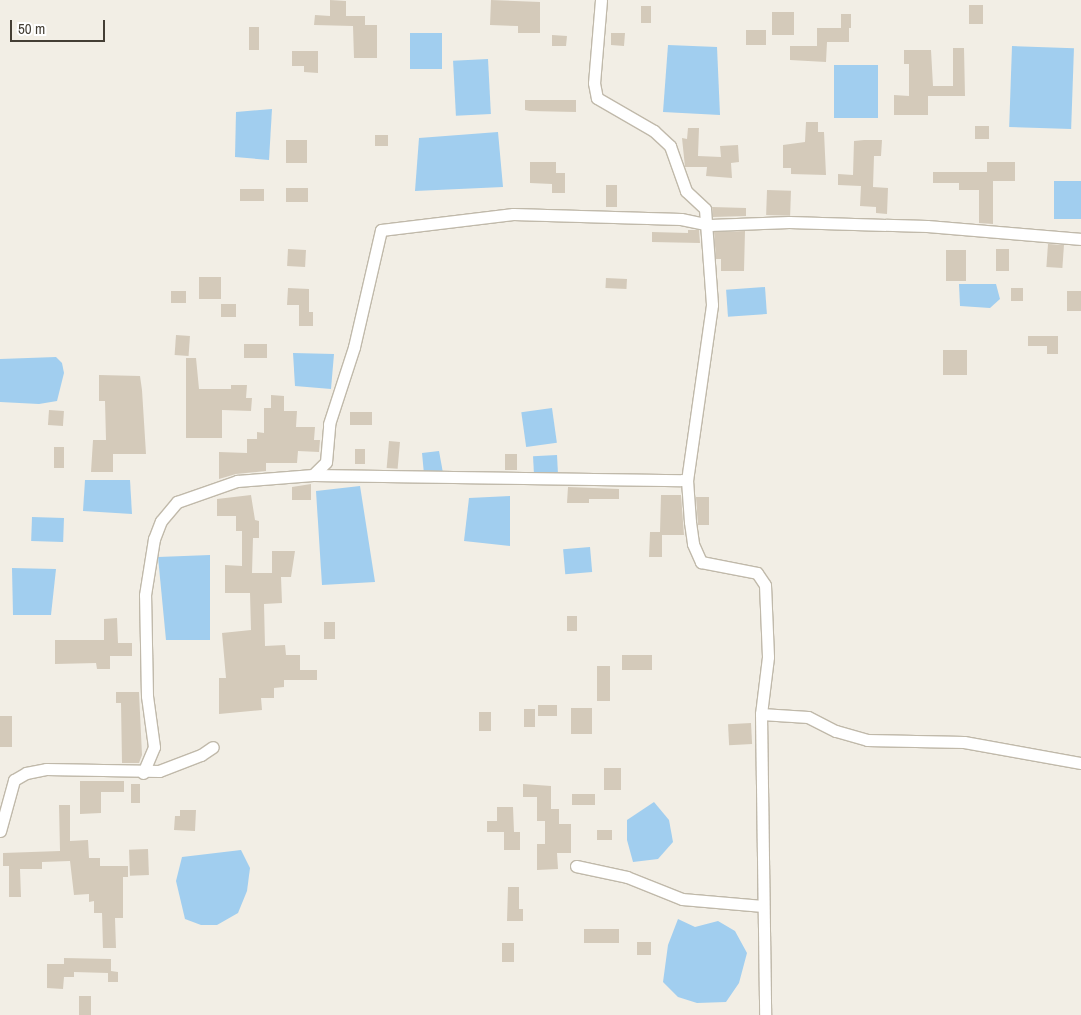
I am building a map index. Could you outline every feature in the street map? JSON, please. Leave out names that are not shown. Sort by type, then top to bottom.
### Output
[{"type":"street","points":[[601,0],[594,83],[597,98],[654,131],[670,146],[686,191],[701,202],[707,224],[712,305],[687,480],[693,544],[701,562],[757,572],[765,585],[768,658],[761,714],[765,1015]]},
{"type":"street","points":[[313,475],[326,462],[329,424],[354,347],[381,230],[513,214],[681,220],[707,224],[789,222],[927,226],[1081,239]]},
{"type":"street","points":[[143,773],[154,747],[147,696],[145,595],[154,539],[160,521],[177,502],[210,489],[237,482],[313,475],[687,480]]},
{"type":"street","points":[[761,714],[808,717],[836,731],[867,740],[964,742],[1081,763]]},
{"type":"street","points":[[0,831],[14,780],[26,773],[46,770],[143,773],[159,771],[201,755],[213,747]]},
{"type":"street","points":[[576,866],[626,878],[682,899],[763,906]]},
{"type":"water","points":[[410,33],[442,33],[442,69],[410,69]]},
{"type":"water","points":[[668,45],[717,47],[720,115],[663,112]]},
{"type":"water","points":[[1012,46],[1074,48],[1071,129],[1009,127]]},
{"type":"water","points":[[488,59],[491,114],[456,116],[453,61]]},
{"type":"water","points":[[834,65],[878,65],[878,118],[834,118]]},
{"type":"water","points":[[272,109],[269,160],[235,157],[236,112]]},
{"type":"water","points":[[498,132],[503,187],[415,191],[419,138]]},
{"type":"water","points":[[1054,181],[1081,181],[1081,219],[1054,219]]},
{"type":"water","points":[[959,284],[996,284],[1000,299],[990,308],[960,306]]},
{"type":"water","points":[[765,287],[767,314],[728,317],[726,290]]},
{"type":"water","points":[[293,353],[334,354],[331,389],[295,386]]},
{"type":"water","points":[[56,357],[62,363],[64,373],[57,401],[39,404],[0,402],[0,359]]},
{"type":"water","points":[[552,408],[557,443],[526,447],[521,412]]},
{"type":"water","points":[[439,451],[443,473],[424,474],[422,453]]},
{"type":"water","points":[[557,455],[558,475],[534,476],[533,456]]},
{"type":"water","points":[[85,480],[130,480],[132,514],[83,511]]},
{"type":"water","points":[[360,486],[375,582],[322,585],[316,491]]},
{"type":"water","points":[[510,496],[510,546],[464,541],[469,498]]},
{"type":"water","points":[[32,517],[64,518],[63,542],[31,541]]},
{"type":"water","points":[[590,547],[592,572],[565,574],[563,549]]},
{"type":"water","points":[[210,555],[210,640],[166,640],[158,557]]},
{"type":"water","points":[[12,568],[56,569],[51,615],[13,615]]},
{"type":"water","points":[[654,802],[669,820],[673,842],[658,859],[633,862],[627,840],[627,820]]},
{"type":"water","points":[[241,850],[250,868],[247,891],[238,913],[217,925],[201,925],[185,919],[176,881],[182,857]]},
{"type":"water","points":[[678,919],[695,927],[718,921],[735,931],[747,953],[739,983],[726,1002],[697,1003],[678,997],[663,982],[668,945]]},
{"type":"building","points":[[330,0],[346,1],[346,16],[365,16],[365,25],[377,25],[377,58],[354,58],[353,26],[314,25],[315,15],[330,16]]},
{"type":"building","points":[[491,0],[540,2],[540,33],[518,33],[518,26],[490,25]]},
{"type":"building","points":[[969,5],[983,5],[983,24],[969,24]]},
{"type":"building","points":[[641,6],[651,6],[651,23],[641,23]]},
{"type":"building","points":[[772,12],[794,12],[794,35],[772,35]]},
{"type":"building","points":[[841,14],[851,14],[851,28],[841,28]]},
{"type":"building","points":[[249,27],[259,27],[259,50],[249,50]]},
{"type":"building","points":[[817,28],[849,28],[849,42],[827,42],[826,62],[790,60],[790,46],[817,46]]},
{"type":"building","points":[[746,30],[766,30],[766,45],[746,45]]},
{"type":"building","points":[[611,33],[625,33],[624,46],[611,45]]},
{"type":"building","points":[[552,35],[567,36],[566,46],[552,46]]},
{"type":"building","points":[[953,48],[964,48],[965,96],[928,96],[928,115],[894,115],[894,95],[909,96],[909,64],[904,64],[904,50],[931,50],[933,86],[953,86]]},
{"type":"building","points":[[292,51],[318,51],[318,73],[304,72],[304,66],[292,66]]},
{"type":"building","points":[[525,100],[576,100],[576,112],[525,110]]},
{"type":"building","points":[[806,122],[818,122],[818,132],[824,132],[826,175],[791,174],[791,168],[783,168],[783,145],[805,142]]},
{"type":"building","points":[[975,126],[989,126],[989,139],[975,139]]},
{"type":"building","points":[[688,128],[699,128],[698,156],[721,157],[720,146],[738,145],[739,162],[731,163],[732,178],[706,176],[707,167],[685,167],[682,138],[687,139]]},
{"type":"building","points":[[375,135],[388,135],[388,146],[375,146]]},
{"type":"building","points":[[286,140],[307,140],[307,163],[286,163]]},
{"type":"building","points":[[882,140],[881,156],[874,156],[873,187],[888,188],[887,214],[876,213],[876,207],[860,206],[861,186],[838,185],[838,174],[853,175],[854,141]]},
{"type":"building","points":[[530,162],[556,162],[556,173],[565,173],[565,193],[552,193],[552,184],[530,183]]},
{"type":"building","points":[[987,162],[1015,162],[1015,181],[993,181],[993,224],[979,223],[979,190],[959,190],[959,183],[933,183],[933,172],[987,172]]},
{"type":"building","points":[[606,185],[617,185],[617,207],[606,207]]},
{"type":"building","points":[[286,188],[308,188],[308,202],[286,202]]},
{"type":"building","points":[[240,189],[264,189],[264,201],[240,201]]},
{"type":"building","points":[[767,190],[791,191],[790,216],[766,215]]},
{"type":"building","points":[[712,207],[746,208],[746,216],[713,217]]},
{"type":"building","points":[[688,230],[699,230],[700,243],[652,242],[652,232],[688,233]]},
{"type":"building","points":[[745,231],[744,271],[721,271],[721,259],[716,259],[714,232]]},
{"type":"building","points":[[1048,244],[1064,245],[1062,268],[1046,267]]},
{"type":"building","points":[[288,249],[306,250],[305,267],[287,266]]},
{"type":"building","points":[[996,249],[1009,249],[1009,271],[996,271]]},
{"type":"building","points":[[946,250],[966,250],[966,281],[946,281]]},
{"type":"building","points":[[199,277],[221,277],[221,299],[199,299]]},
{"type":"building","points":[[606,278],[627,279],[626,289],[605,288]]},
{"type":"building","points":[[288,288],[309,289],[309,312],[313,312],[313,326],[299,326],[299,305],[287,305]]},
{"type":"building","points":[[1011,288],[1023,288],[1023,301],[1011,301]]},
{"type":"building","points":[[171,291],[186,291],[186,303],[171,303]]},
{"type":"building","points":[[1067,291],[1081,291],[1081,311],[1067,311]]},
{"type":"building","points":[[221,304],[236,304],[236,317],[221,317]]},
{"type":"building","points":[[176,335],[190,336],[189,356],[175,355]]},
{"type":"building","points":[[1028,336],[1058,336],[1058,354],[1047,354],[1047,346],[1028,346]]},
{"type":"building","points":[[244,344],[267,344],[267,358],[244,358]]},
{"type":"building","points":[[943,350],[967,350],[967,375],[943,375]]},
{"type":"building","points":[[186,358],[196,358],[199,389],[231,389],[231,385],[247,385],[246,398],[252,398],[251,411],[222,410],[222,438],[186,438]]},
{"type":"building","points":[[99,375],[140,376],[146,454],[113,454],[113,472],[91,472],[93,440],[106,440],[105,401],[99,401]]},
{"type":"building","points":[[271,395],[284,396],[284,411],[297,411],[296,427],[315,427],[314,440],[320,440],[319,452],[298,451],[297,463],[266,463],[266,471],[236,474],[219,479],[219,452],[247,453],[247,439],[257,439],[257,432],[264,433],[264,408],[271,408]]},
{"type":"building","points":[[49,410],[64,411],[63,426],[48,425]]},
{"type":"building","points":[[350,412],[372,412],[372,425],[350,425]]},
{"type":"building","points":[[389,441],[400,442],[398,469],[387,468]]},
{"type":"building","points":[[54,447],[64,447],[64,468],[54,468]]},
{"type":"building","points":[[355,449],[365,449],[365,464],[355,464]]},
{"type":"building","points":[[505,454],[517,454],[517,470],[505,470]]},
{"type":"building","points":[[311,484],[311,500],[292,500],[292,487]]},
{"type":"building","points":[[568,487],[619,489],[619,499],[589,499],[589,503],[567,503]]},
{"type":"building","points":[[251,495],[255,520],[259,521],[259,538],[253,538],[252,573],[272,573],[272,551],[295,551],[291,577],[281,577],[282,603],[264,604],[265,646],[285,645],[286,655],[300,655],[300,670],[317,670],[317,680],[284,680],[284,687],[274,688],[274,698],[261,698],[262,710],[219,714],[219,678],[226,678],[222,633],[251,630],[250,593],[225,593],[225,565],[242,566],[242,531],[236,531],[236,516],[217,516],[217,499]]},
{"type":"building","points":[[661,495],[681,495],[684,535],[662,535],[662,557],[649,557],[650,532],[660,532]]},
{"type":"building","points":[[696,497],[709,497],[709,525],[698,525]]},
{"type":"building","points":[[567,616],[577,616],[577,631],[567,631]]},
{"type":"building","points":[[117,618],[118,643],[132,643],[132,656],[110,656],[110,669],[97,669],[96,663],[55,664],[55,640],[104,640],[104,619]]},
{"type":"building","points":[[324,622],[335,622],[335,639],[324,639]]},
{"type":"building","points":[[622,655],[652,655],[652,670],[622,670]]},
{"type":"building","points":[[597,666],[610,666],[610,701],[597,701]]},
{"type":"building","points":[[116,692],[139,692],[142,755],[139,763],[122,763],[121,703],[116,703]]},
{"type":"building","points":[[538,705],[557,705],[557,716],[538,716]]},
{"type":"building","points":[[571,708],[592,708],[592,734],[571,734]]},
{"type":"building","points":[[524,709],[535,709],[535,727],[524,727]]},
{"type":"building","points":[[479,712],[491,712],[491,731],[479,731]]},
{"type":"building","points":[[0,716],[12,716],[12,747],[0,747]]},
{"type":"building","points":[[751,723],[752,744],[729,745],[728,724]]},
{"type":"building","points":[[604,768],[621,768],[621,790],[604,790]]},
{"type":"building","points":[[80,781],[124,781],[124,792],[101,792],[101,813],[80,814]]},
{"type":"building","points":[[131,784],[140,784],[140,803],[131,803]]},
{"type":"building","points":[[523,784],[551,786],[551,809],[559,809],[559,824],[571,824],[571,853],[557,853],[558,869],[537,870],[537,844],[545,844],[545,821],[537,821],[537,797],[523,797]]},
{"type":"building","points":[[572,794],[595,794],[595,805],[572,805]]},
{"type":"building","points":[[59,805],[70,805],[70,841],[88,840],[89,858],[100,858],[100,866],[128,866],[128,877],[123,877],[123,918],[115,918],[116,948],[103,948],[102,913],[94,913],[94,901],[89,902],[89,894],[74,895],[70,861],[42,862],[42,869],[20,869],[21,897],[9,897],[9,866],[3,866],[3,853],[60,851]]},
{"type":"building","points":[[497,807],[513,807],[514,832],[520,832],[520,850],[504,850],[504,832],[487,832],[487,821],[497,821]]},
{"type":"building","points":[[180,810],[196,810],[195,831],[174,830],[175,816],[180,816]]},
{"type":"building","points":[[597,830],[612,830],[612,840],[597,840]]},
{"type":"building","points":[[148,849],[149,875],[130,876],[129,850]]},
{"type":"building","points":[[508,887],[519,887],[519,909],[523,909],[523,921],[507,921]]},
{"type":"building","points":[[584,929],[619,929],[619,943],[584,943]]},
{"type":"building","points":[[637,942],[651,942],[651,955],[637,955]]},
{"type":"building","points":[[502,943],[514,943],[514,962],[502,962]]},
{"type":"building","points":[[64,958],[111,959],[111,971],[118,972],[118,982],[108,982],[108,973],[74,972],[74,977],[64,977],[63,989],[47,988],[47,964],[64,964]]},
{"type":"building","points":[[79,996],[91,996],[91,1015],[79,1015]]}]
